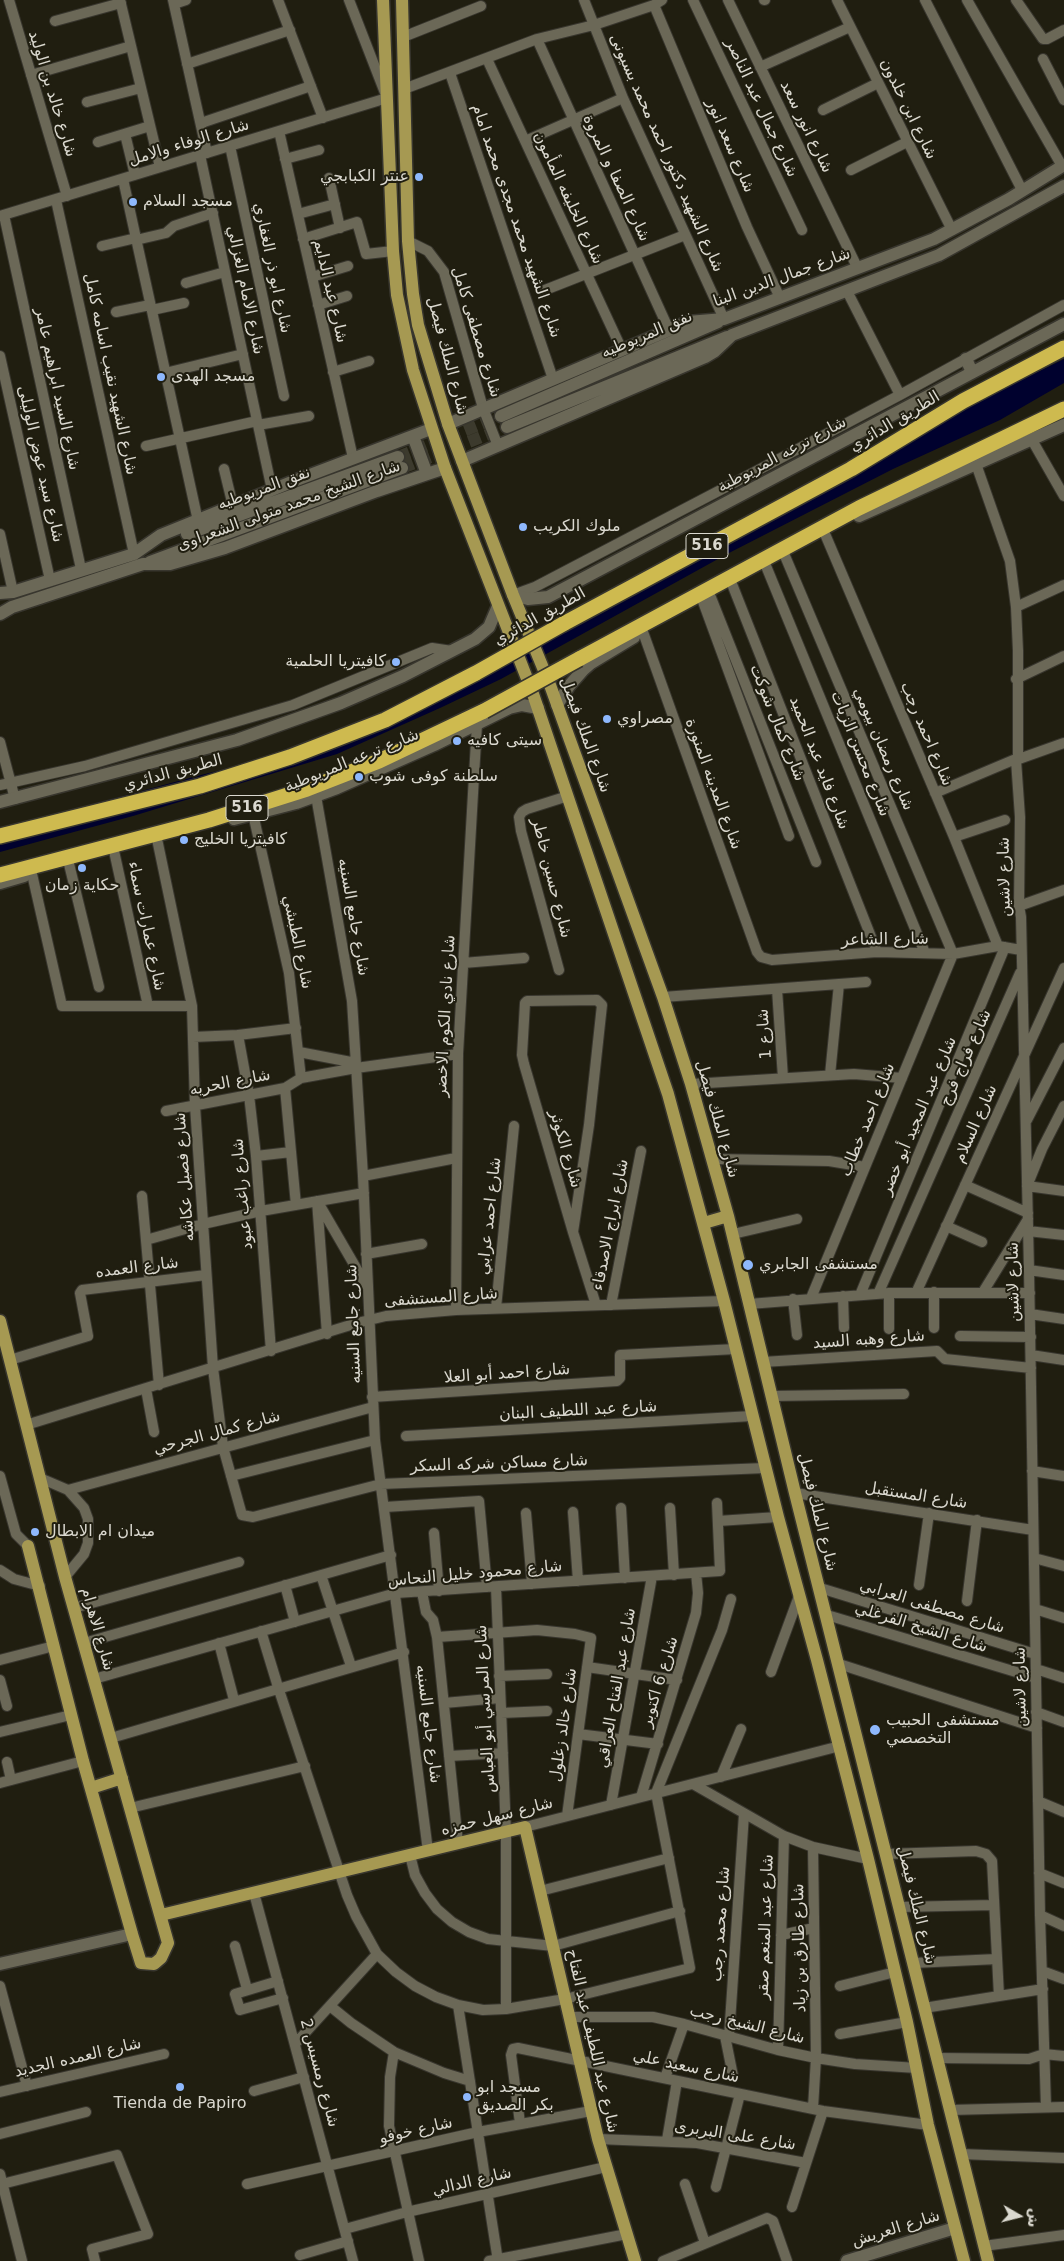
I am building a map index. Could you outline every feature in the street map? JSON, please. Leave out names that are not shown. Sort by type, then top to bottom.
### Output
[{"type":"highway","name":"الطريق الدائري","points":[[0,836],[200,786],[322,746],[392,716],[446,690],[646,578],[851,469],[963,401],[1064,348]]},
{"type":"highway","name":"516","points":[[0,875],[209,820],[307,789],[397,753],[484,711],[859,508],[1064,409]]},
{"type":"main road","name":"شارع الملك فيصل","points":[[383,0],[393,251],[397,295],[404,335],[431,429],[533,694],[655,1052],[704,1223],[765,1468],[840,1746],[907,2022],[928,2125],[964,2261]]},
{"type":"main road","name":"شارع الملك فيصل","points":[[402,0],[408,241],[418,325],[448,424],[513,595],[550,685],[663,998],[691,1084],[733,1234],[795,1493],[988,2261]]},
{"type":"main road","name":"شارع جمال الدين البنا","points":[[448,424],[670,330],[697,320],[724,319],[934,239],[1063,166]]},
{"type":"main road","points":[[462,461],[705,358],[732,335],[939,255],[1064,186]]},
{"type":"main road","name":"نفق المريوطيه","points":[[724,319],[504,422],[732,335]]},
{"type":"main road","name":"شارع ترعه المريوطية","points":[[513,595],[528,599],[548,597],[1064,324]]},
{"type":"main road","points":[[966,359],[972,372]]},
{"type":"main road","points":[[557,705],[575,678],[591,662],[642,632],[866,512],[1064,425]]},
{"type":"main road","name":"شارع الشيخ محمد متولى الشعراوى","points":[[5,593],[137,552],[158,537],[272,490],[431,429]]},
{"type":"main road","points":[[413,436],[427,474]]},
{"type":"main road","name":"نفق المريوطيه","points":[[137,552],[400,463],[143,564]]},
{"type":"main road","name":"شارع الشيخ محمد متولى الشعراوى","points":[[4,610],[143,564],[170,564],[215,551],[446,468]]},
{"type":"main road","points":[[0,802],[269,730],[372,690],[452,651],[485,632],[493,620],[498,606]]},
{"type":"main road","name":"شارع ترعه المريوطية","points":[[0,883],[316,796],[386,767],[515,706],[527,705],[538,708]]},
{"type":"main road","points":[[704,1223],[728,1216]]},
{"type":"main road","name":"شارع الاهرام","points":[[0,1321],[65,1577],[168,1943],[158,1962],[150,1965],[141,1963],[132,1934]]},
{"type":"main road","points":[[0,1964],[132,1934],[90,1788],[40,1586],[28,1546]]},
{"type":"main road","points":[[830,1709],[849,1704]]},
{"type":"main road","points":[[90,1788],[122,1778]]},
{"type":"main road","name":"شارع سهل حمزه","points":[[161,1916],[524,1827]]},
{"type":"main road","name":"شارع عبد اللطيف عبد الفتاح","points":[[524,1827],[598,2139],[635,2261]]},
{"type":"main road","name":"شارع العريش","points":[[847,2261],[955,2228]]},
{"type":"street","name":"شارع خالد بن الوليد","points":[[9,0],[67,196]]},
{"type":"street","points":[[173,2],[186,0]]},
{"type":"street","points":[[278,0],[323,118]]},
{"type":"street","points":[[349,0],[387,98]]},
{"type":"street","name":"شارع الشهيد دكتور احمد محمد بسيونى","points":[[584,0],[623,98],[724,319]]},
{"type":"street","name":"شارع جمال عبد الناصر","points":[[693,0],[802,230]]},
{"type":"street","name":"شارع انور سعد","points":[[728,0],[858,268]]},
{"type":"street","name":"شارع ابن خلدون","points":[[837,0],[952,230]]},
{"type":"street","points":[[926,0],[1022,190]]},
{"type":"street","points":[[967,0],[1063,166]]},
{"type":"street","points":[[1016,0],[1043,39],[1047,39],[1064,30]]},
{"type":"street","points":[[54,21],[120,2],[160,167]]},
{"type":"street","name":"شارع الامام الغزالي","points":[[173,2],[200,123],[213,212],[225,272],[272,490]]},
{"type":"street","points":[[404,89],[537,39],[594,25],[658,2]]},
{"type":"street","name":"شارع سعد انور","points":[[658,2],[747,227],[780,298]]},
{"type":"street","points":[[403,37],[481,6]]},
{"type":"street","points":[[760,67],[850,27]]},
{"type":"street","points":[[187,64],[290,30]]},
{"type":"street","name":"شارع الصفا و المروة","points":[[537,39],[670,330]]},
{"type":"street","points":[[31,75],[131,46]]},
{"type":"street","name":"شارع الخليفه المأمون","points":[[487,59],[622,350]]},
{"type":"street","points":[[1043,59],[1064,100]]},
{"type":"street","name":"شارع الشهيد محمد مجدى محمد امام","points":[[450,73],[553,379]]},
{"type":"street","points":[[823,110],[878,83]]},
{"type":"street","points":[[200,123],[311,86]]},
{"type":"street","points":[[87,102],[141,88]]},
{"type":"street","name":"شارع الوفاء والامل","points":[[2,216],[387,98]]},
{"type":"street","points":[[525,141],[623,98]]},
{"type":"street","points":[[98,142],[150,126]]},
{"type":"street","name":"شارع عبد الدايم","points":[[279,131],[353,458]]},
{"type":"street","points":[[125,134],[136,175]]},
{"type":"street","points":[[851,170],[908,142]]},
{"type":"street","name":"شارع ابو ذر الغفاري","points":[[230,146],[284,396]]},
{"type":"street","points":[[285,159],[320,150]]},
{"type":"street","points":[[329,178],[340,228]]},
{"type":"street","points":[[123,179],[198,521]]},
{"type":"street","name":"شارع الشهيد نقيب اسامه كامل","points":[[56,200],[137,552]]},
{"type":"street","points":[[298,214],[335,204]]},
{"type":"street","points":[[102,246],[166,233],[174,226],[213,212]]},
{"type":"street","name":"شارع السيد ابراهيم عامر","points":[[2,216],[81,569]]},
{"type":"street","points":[[303,239],[357,222],[366,254],[393,251]]},
{"type":"street","points":[[545,290],[685,235]]},
{"type":"street","name":"شارع مصطفى كامل","points":[[408,241],[428,251],[444,272],[483,408],[498,446]]},
{"type":"street","points":[[312,277],[348,266]]},
{"type":"street","points":[[186,283],[225,272]]},
{"type":"street","points":[[847,291],[900,395]]},
{"type":"street","points":[[318,305],[347,296]]},
{"type":"street","points":[[116,312],[184,303]]},
{"type":"street","points":[[513,595],[536,586],[900,395],[1064,305]]},
{"type":"street","points":[[165,373],[243,354]]},
{"type":"street","name":"شارع سيد عوض الوليلى","points":[[0,356],[50,580]]},
{"type":"street","points":[[333,372],[369,361]]},
{"type":"street","points":[[146,446],[257,423],[309,416]]},
{"type":"street","points":[[1032,440],[1064,496]]},
{"type":"street","name":"شارع لاشين","points":[[976,464],[1010,561],[1016,607],[1017,759],[1020,817],[1019,906],[1030,1293],[1036,1712],[1046,2107]]},
{"type":"street","points":[[224,470],[233,506]]},
{"type":"street","points":[[0,534],[5,593]]},
{"type":"street","name":"شارع احمد رجب","points":[[825,534],[1002,947]]},
{"type":"street","name":"شارع رمضان بيومي","points":[[785,556],[953,954]]},
{"type":"street","name":"شارع محسن الزيات","points":[[766,566],[925,953]]},
{"type":"street","name":"شارع فايد عبد الحميد","points":[[732,584],[877,952]]},
{"type":"street","points":[[1016,607],[1064,585]]},
{"type":"street","points":[[706,597],[789,836]]},
{"type":"street","name":"شارع كمال شوكت","points":[[706,597],[816,862]]},
{"type":"street","name":"شارع المدينه المنورة","points":[[642,632],[755,946]]},
{"type":"street","points":[[5,783],[85,766],[292,705],[432,648],[452,651]]},
{"type":"street","points":[[1016,678],[1064,656]]},
{"type":"street","name":"شارع نادي الكوم الاخضر","points":[[456,1310],[458,1054],[477,724]]},
{"type":"street","points":[[0,742],[5,783],[15,799]]},
{"type":"street","points":[[935,792],[1017,759],[1064,743]]},
{"type":"street","name":"شارع جامع السنيه","points":[[316,796],[352,1000],[364,1193],[375,1440],[404,1652],[428,1851]]},
{"type":"street","name":"شارع حسين خاطر","points":[[559,970],[521,831],[519,817],[527,809],[568,796]]},
{"type":"street","name":"شارع الطبشي","points":[[253,814],[288,963],[299,1052],[300,1078]]},
{"type":"street","points":[[954,837],[1005,820]]},
{"type":"street","name":"شارع فصيل عكاشه","points":[[157,839],[192,1006],[195,1106],[213,1368],[224,1447],[240,1513]]},
{"type":"street","name":"شارع عمارات سماء","points":[[114,851],[148,1006]]},
{"type":"street","points":[[69,864],[99,987]]},
{"type":"street","points":[[32,874],[62,1006],[192,1006]]},
{"type":"street","points":[[1019,906],[1064,890]]},
{"type":"street","name":"شارع الشاعر","points":[[755,946],[761,956],[772,960],[877,952],[953,954],[1002,947],[1021,950]]},
{"type":"street","name":"شارع عبد المجيد أبو خضر","points":[[860,1295],[1002,947]]},
{"type":"street","name":"شارع احمد خطاب","points":[[811,1298],[953,954]]},
{"type":"street","points":[[463,963],[524,958]]},
{"type":"street","name":"شارع السلام","points":[[916,1293],[1064,968]]},
{"type":"street","name":"شارع فراج فرج","points":[[878,1294],[1021,970]]},
{"type":"street","points":[[663,998],[866,982]]},
{"type":"street","points":[[830,1075],[839,984]]},
{"type":"street","name":"شارع 1","points":[[777,989],[783,1078]]},
{"type":"street","name":"شارع الكوثر","points":[[574,1232],[589,1125],[600,1002],[528,1001],[525,1003],[523,1060],[574,1232],[596,1305]]},
{"type":"street","points":[[193,1037],[238,1035],[296,1028]]},
{"type":"street","name":"شارع راغب عبود","points":[[238,1035],[249,1095],[256,1156],[271,1351]]},
{"type":"street","points":[[1026,1122],[1064,1048]]},
{"type":"street","points":[[299,1052],[356,1065]]},
{"type":"street","name":"شارع الحريه","points":[[166,1111],[285,1088],[300,1078],[356,1065],[458,1054]]},
{"type":"street","points":[[691,1084],[830,1075],[878,1075],[902,1078]]},
{"type":"street","points":[[285,1088],[296,1205]]},
{"type":"street","points":[[1063,1189],[1027,1186],[1042,1149],[1064,1106]]},
{"type":"street","name":"شارع احمد عرابي","points":[[496,1308],[514,1126]]},
{"type":"street","points":[[256,1156],[291,1152]]},
{"type":"street","name":"شارع ابراج الاصدقاء","points":[[611,1305],[641,1152]]},
{"type":"street","points":[[363,1176],[456,1158]]},
{"type":"street","points":[[713,1159],[829,1161],[865,1167]]},
{"type":"street","points":[[965,1185],[1028,1216],[983,1292]]},
{"type":"street","points":[[146,1240],[203,1224],[261,1211],[364,1193]]},
{"type":"street","points":[[142,1196],[159,1385]]},
{"type":"street","points":[[317,1202],[368,1287]]},
{"type":"street","points":[[317,1202],[327,1334]]},
{"type":"street","points":[[733,1234],[797,1219]]},
{"type":"street","points":[[946,1226],[982,1242]]},
{"type":"street","points":[[1028,1231],[1064,1236]]},
{"type":"street","points":[[366,1254],[422,1244]]},
{"type":"street","points":[[1029,1270],[1064,1275]]},
{"type":"street","name":"شارع العمده","points":[[10,1360],[88,1336],[80,1293],[82,1290],[206,1275]]},
{"type":"street","points":[[934,1292],[934,1328]]},
{"type":"street","points":[[750,1304],[793,1299],[878,1294],[934,1292],[1030,1293]]},
{"type":"street","points":[[889,1294],[889,1329]]},
{"type":"street","points":[[843,1296],[844,1328]]},
{"type":"street","points":[[793,1299],[797,1335]]},
{"type":"street","name":"شارع المستشفى","points":[[26,1425],[369,1320],[394,1315],[496,1308],[724,1301]]},
{"type":"street","points":[[1030,1314],[1064,1319]]},
{"type":"street","points":[[960,1336],[1030,1336]]},
{"type":"street","name":"شارع احمد أبو العلا","points":[[373,1402],[617,1381],[620,1378],[620,1355],[736,1349]]},
{"type":"street","name":"شارع وهبه السيد","points":[[764,1362],[937,1351],[945,1360],[1031,1368]]},
{"type":"street","points":[[1031,1355],[1064,1360]]},
{"type":"street","points":[[146,1389],[154,1432]]},
{"type":"street","points":[[772,1396],[904,1394]]},
{"type":"street","name":"شارع كمال الجرحي","points":[[68,1490],[224,1447],[373,1402]]},
{"type":"street","name":"شارع عبد اللطيف البنان","points":[[406,1436],[752,1416]]},
{"type":"street","points":[[230,1476],[375,1440]]},
{"type":"street","name":"شارع مساكن شركه السكر","points":[[240,1513],[247,1517],[252,1517],[381,1484],[765,1468]]},
{"type":"street","points":[[1032,1471],[1064,1476]]},
{"type":"street","points":[[0,1478],[16,1534],[28,1546]]},
{"type":"street","points":[[40,1478],[68,1490],[84,1508],[89,1531],[84,1554],[65,1577]]},
{"type":"street","name":"شارع المستقبل","points":[[795,1493],[1033,1530]]},
{"type":"street","name":"شارع المرسي أبو العباس","points":[[385,1507],[479,1501],[497,1633],[500,1676],[506,1832],[506,2009]]},
{"type":"street","points":[[717,1502],[718,1521],[778,1517]]},
{"type":"street","points":[[621,1508],[625,1578]]},
{"type":"street","points":[[670,1508],[674,1575]]},
{"type":"street","points":[[573,1512],[578,1581]]},
{"type":"street","points":[[526,1513],[532,1584]]},
{"type":"street","points":[[919,1585],[930,1513]]},
{"type":"street","points":[[967,1601],[977,1520]]},
{"type":"street","name":"شارع محمود خليل النحاس","points":[[94,1679],[396,1593],[720,1571],[718,1521]]},
{"type":"street","points":[[434,1533],[439,1590]]},
{"type":"street","points":[[84,1643],[391,1555]]},
{"type":"street","points":[[1034,1558],[1064,1566]]},
{"type":"street","points":[[74,1608],[239,1562]]},
{"type":"street","points":[[0,1570],[14,1579],[40,1586]]},
{"type":"street","name":"شارع 6 اكتوبر","points":[[641,1797],[696,1613],[698,1593],[696,1573]]},
{"type":"street","points":[[321,1575],[351,1666]]},
{"type":"street","name":"شارع عبد الفتاح العراقي","points":[[611,1805],[652,1576]]},
{"type":"street","points":[[285,1585],[295,1622]]},
{"type":"street","name":"شارع مصطفى العرابي","points":[[820,1588],[1035,1654]]},
{"type":"street","points":[[422,1592],[426,1614],[433,1620],[437,1637],[458,1843]]},
{"type":"street","points":[[771,1672],[799,1596]]},
{"type":"street","points":[[261,1631],[340,1872],[356,1916],[377,1954],[396,1972],[415,1986],[436,1997],[458,2005],[483,2010],[506,2009],[565,1998],[688,1970],[690,1967],[656,1793],[722,1630],[731,1599]]},
{"type":"street","points":[[1035,1609],[1064,1618]]},
{"type":"street","name":"شارع الشيخ الفرغلي","points":[[826,1615],[1036,1674],[1064,1678]]},
{"type":"street","name":"شارع خالد زغلول","points":[[497,1633],[537,1630],[556,1631],[591,1638],[567,1816]]},
{"type":"street","points":[[437,1637],[497,1633]]},
{"type":"street","points":[[219,1643],[234,1700]]},
{"type":"street","points":[[0,1660],[54,1646]]},
{"type":"street","points":[[110,1738],[278,1687],[404,1652]]},
{"type":"street","points":[[839,1664],[1037,1728]]},
{"type":"street","points":[[587,1667],[677,1680]]},
{"type":"street","points":[[500,1676],[546,1674]]},
{"type":"street","points":[[0,1680],[7,1706]]},
{"type":"street","points":[[444,1703],[500,1698]]},
{"type":"street","points":[[501,1713],[547,1711]]},
{"type":"street","points":[[1036,1712],[1064,1722]]},
{"type":"street","points":[[0,1732],[71,1715]]},
{"type":"street","points":[[721,1777],[741,1729]]},
{"type":"street","points":[[578,1734],[658,1744]]},
{"type":"street","name":"شارع سهل حمزه","points":[[524,1827],[840,1746]]},
{"type":"street","points":[[449,1756],[503,1753]]},
{"type":"street","points":[[0,1783],[83,1761]]},
{"type":"street","points":[[7,1762],[11,1780]]},
{"type":"street","points":[[130,1808],[305,1766]]},
{"type":"street","points":[[693,1784],[784,1836],[813,1848],[868,1859]]},
{"type":"street","points":[[1038,1801],[1064,1812]]},
{"type":"street","name":"شارع محمد رجب","points":[[733,2076],[727,2036],[744,1814]]},
{"type":"street","name":"شارع عبد المنعم صقر","points":[[778,2050],[784,1836]]},
{"type":"street","name":"شارع طارق بن زياد","points":[[813,1848],[816,2058],[813,2108]]},
{"type":"street","points":[[886,1854],[976,1851],[986,1854],[992,1861],[998,1996]]},
{"type":"street","points":[[410,1855],[415,1875],[424,1893],[437,1909],[452,1922],[469,1932],[488,1939],[553,1946],[680,1912]]},
{"type":"street","points":[[540,1891],[669,1858]]},
{"type":"street","points":[[1040,1873],[1064,1883]]},
{"type":"street","name":"شارع رمسيس 2","points":[[254,1893],[353,2261]]},
{"type":"street","points":[[899,1907],[994,1905]]},
{"type":"street","points":[[1040,1915],[1064,1926]]},
{"type":"street","points":[[781,1935],[814,1928]]},
{"type":"street","points":[[235,1946],[247,1989]]},
{"type":"street","points":[[295,2044],[377,1954]]},
{"type":"street","points":[[913,1963],[997,1959]]},
{"type":"street","points":[[1042,1971],[1064,1979]]},
{"type":"street","points":[[840,1986],[895,1972]]},
{"type":"street","points":[[278,1981],[235,1993],[240,2010],[283,1998]]},
{"type":"street","points":[[0,1986],[27,2086]]},
{"type":"street","points":[[924,2008],[1043,1989]]},
{"type":"street","points":[[458,2005],[488,2194],[495,2260],[627,2234]]},
{"type":"street","points":[[330,2006],[351,2024],[394,2052],[444,2074],[470,2081]]},
{"type":"street","name":"شارع الشيخ رجب","points":[[570,2017],[644,2017],[684,2024],[778,2050],[816,2058],[854,2064],[917,2068]]},
{"type":"street","points":[[840,2034],[907,2022]]},
{"type":"street","points":[[665,2078],[684,2024]]},
{"type":"street","name":"شارع سعيد علي","points":[[520,2124],[510,2055],[513,2049],[518,2048],[823,2111],[928,2125]]},
{"type":"street","points":[[394,2052],[388,2102],[393,2151],[419,2261]]},
{"type":"street","name":"شارع العمده الجديد","points":[[0,2092],[164,2054]]},
{"type":"street","points":[[937,2058],[1029,2059],[1044,2054],[1064,2056]]},
{"type":"street","points":[[254,2091],[304,2077]]},
{"type":"street","points":[[667,2140],[677,2081]]},
{"type":"street","points":[[716,2187],[740,2094]]},
{"type":"street","points":[[950,2110],[1064,2107]]},
{"type":"street","name":"شارع خوفو","points":[[247,2184],[478,2132],[591,2111]]},
{"type":"street","points":[[792,2207],[823,2111]]},
{"type":"street","points":[[0,2134],[86,2112]]},
{"type":"street","name":"شارع على البربرى","points":[[598,2139],[667,2140],[727,2147],[806,2163]]},
{"type":"street","points":[[961,2154],[1064,2158]]},
{"type":"street","points":[[20,2260],[1,2179],[117,2155],[148,2234],[92,2249],[95,2261]]},
{"type":"street","name":"شارع الدالي","points":[[345,2229],[407,2212],[606,2167]]},
{"type":"street","points":[[685,2184],[706,2243]]},
{"type":"street","points":[[663,2261],[764,2218],[770,2219],[774,2224],[787,2261]]},
{"type":"street","points":[[984,2246],[1064,2235]]},
{"type":"street","points":[[300,2255],[348,2241]]},
{"type":"water","points":[[1064,359],[1064,383],[1000,420],[893,469],[727,554],[501,679],[440,708],[337,754],[133,816],[0,852],[0,829],[278,756],[411,707],[872,453]]},
{"type":"tunnel","points":[[398,457],[501,416]]},
{"type":"tunnel","points":[[402,468],[507,427]]},
{"type":"place","name":"عنتر الكبابجي","points":[[419,177]]},
{"type":"place","name":"مسجد السلام","points":[[133,202]]},
{"type":"place","name":"مسجد الهدى","points":[[161,377]]},
{"type":"place","name":"ملوك الكريب","points":[[523,527]]},
{"type":"place","name":"كافيتريا الحلمية","points":[[396,662]]},
{"type":"place","name":"مصراوي","points":[[607,719]]},
{"type":"place","name":"سيتى كافيه","points":[[457,741]]},
{"type":"place","name":"سلطنة كوفى شوب","points":[[359,777]]},
{"type":"place","name":"كافيتريا الخليج","points":[[184,840]]},
{"type":"place","name":"حكاية زمان","points":[[82,868]]},
{"type":"place","name":"مستشفى الجابري","points":[[748,1265]]},
{"type":"place","name":"ميدان ام الابطال","points":[[35,1532]]},
{"type":"place","name":"مستشفى الحبيب التخصصي","points":[[875,1730]]},
{"type":"place","name":"Tienda de Papiro","points":[[180,2087]]},
{"type":"place","name":"مسجد ابو بكر الصديق","points":[[467,2097]]}]
